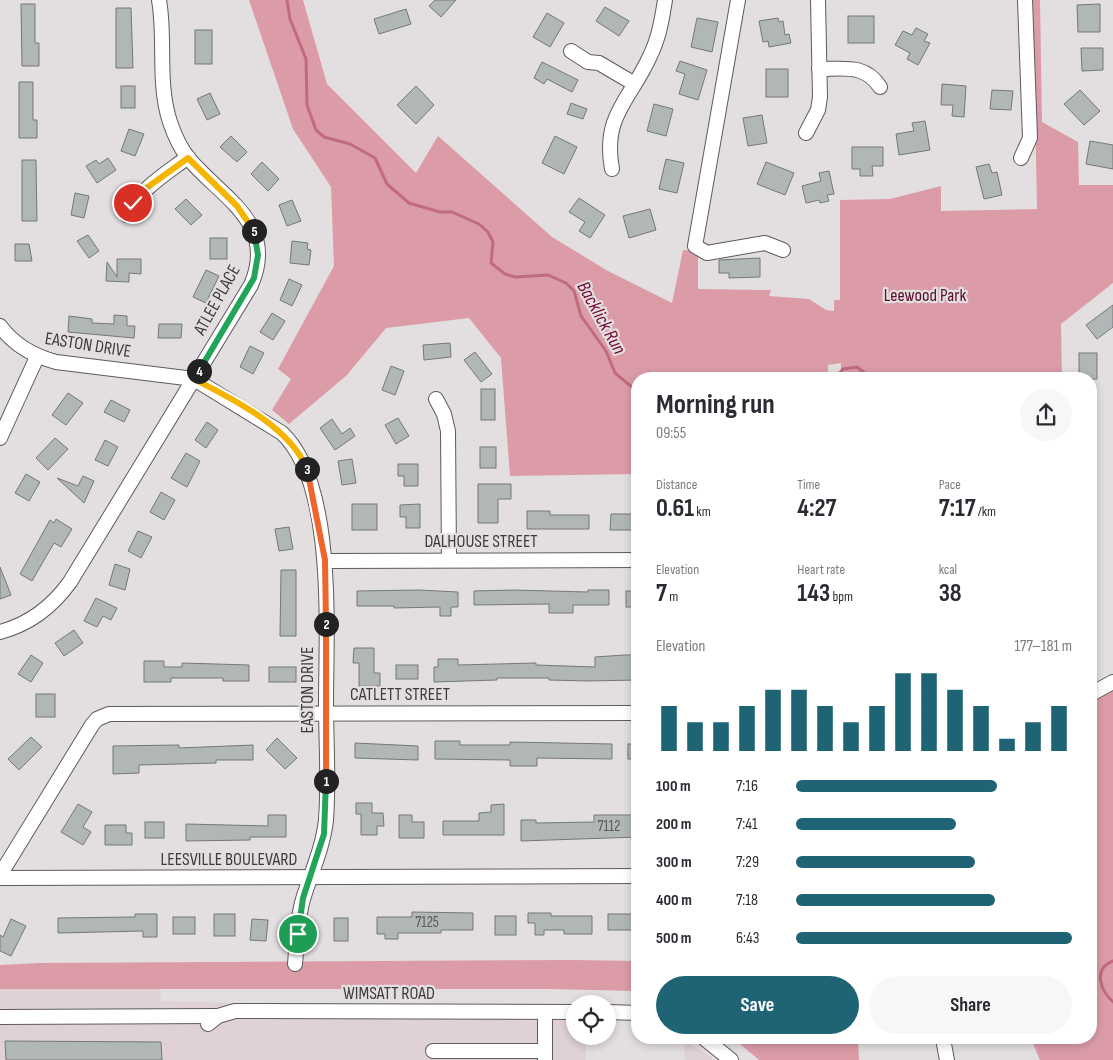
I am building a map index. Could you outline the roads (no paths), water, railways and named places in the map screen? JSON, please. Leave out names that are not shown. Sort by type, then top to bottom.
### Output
[{"type":"street","name":"ATLEE PLACE","points":[[0,632],[35,617],[62,592],[251,284],[258,255],[255,234],[245,214],[188,158],[173,131],[166,109],[159,0]]},
{"type":"street","points":[[612,169],[611,132],[633,83],[654,48],[665,0]]},
{"type":"street","points":[[738,0],[695,246],[707,252],[765,243],[783,250]]},
{"type":"street","points":[[806,133],[818,110],[818,0]]},
{"type":"street","points":[[1021,158],[1030,138],[1025,0]]},
{"type":"street","points":[[572,51],[588,62],[599,63],[633,83]]},
{"type":"street","points":[[819,69],[852,69],[872,75],[880,87]]},
{"type":"street","points":[[127,215],[133,203],[145,189],[188,158]]},
{"type":"street","name":"EASTON DRIVE","points":[[0,326],[16,343],[37,357],[56,362],[194,379],[271,425],[290,440],[300,454],[310,481],[325,560],[326,820],[319,854],[303,898],[296,964]]},
{"type":"street","points":[[0,438],[37,357]]},
{"type":"street","points":[[436,399],[444,414],[448,432],[449,559]]},
{"type":"street","name":"DALHOUSE STREET","points":[[325,560],[631,560]]},
{"type":"street","points":[[1097,691],[1113,682]]},
{"type":"street","name":"CATLETT STREET","points":[[0,877],[92,725],[102,716],[109,714],[631,712]]},
{"type":"street","name":"LEESVILLE BOULEVARD","points":[[0,877],[631,876]]},
{"type":"street","name":"WIMSATT ROAD","points":[[0,1017],[213,1020],[235,1011],[566,1012]]},
{"type":"street","points":[[433,1051],[546,1056],[546,1012]]},
{"type":"street","points":[[616,1012],[631,1013]]},
{"type":"street","points":[[711,1044],[731,1060]]},
{"type":"street","points":[[944,1044],[947,1060]]},
{"type":"waterway","name":"Backlick Run","points":[[287,0],[290,19],[306,59],[307,105],[316,130],[324,137],[350,144],[375,158],[387,184],[409,203],[440,212],[452,212],[479,224],[488,232],[493,242],[491,263],[505,274],[515,277],[548,275],[566,283],[574,291],[581,316],[606,351],[615,373],[631,386]]},
{"type":"waterway","name":"Backlick Run","points":[[841,372],[843,369],[857,367],[864,372]]},
{"type":"waterway","name":"Backlick Run","points":[[1113,961],[1102,969],[1101,975],[1102,986],[1113,1002]]},
{"type":"park label","name":"Leewood Park","points":[[925,295]]}]
